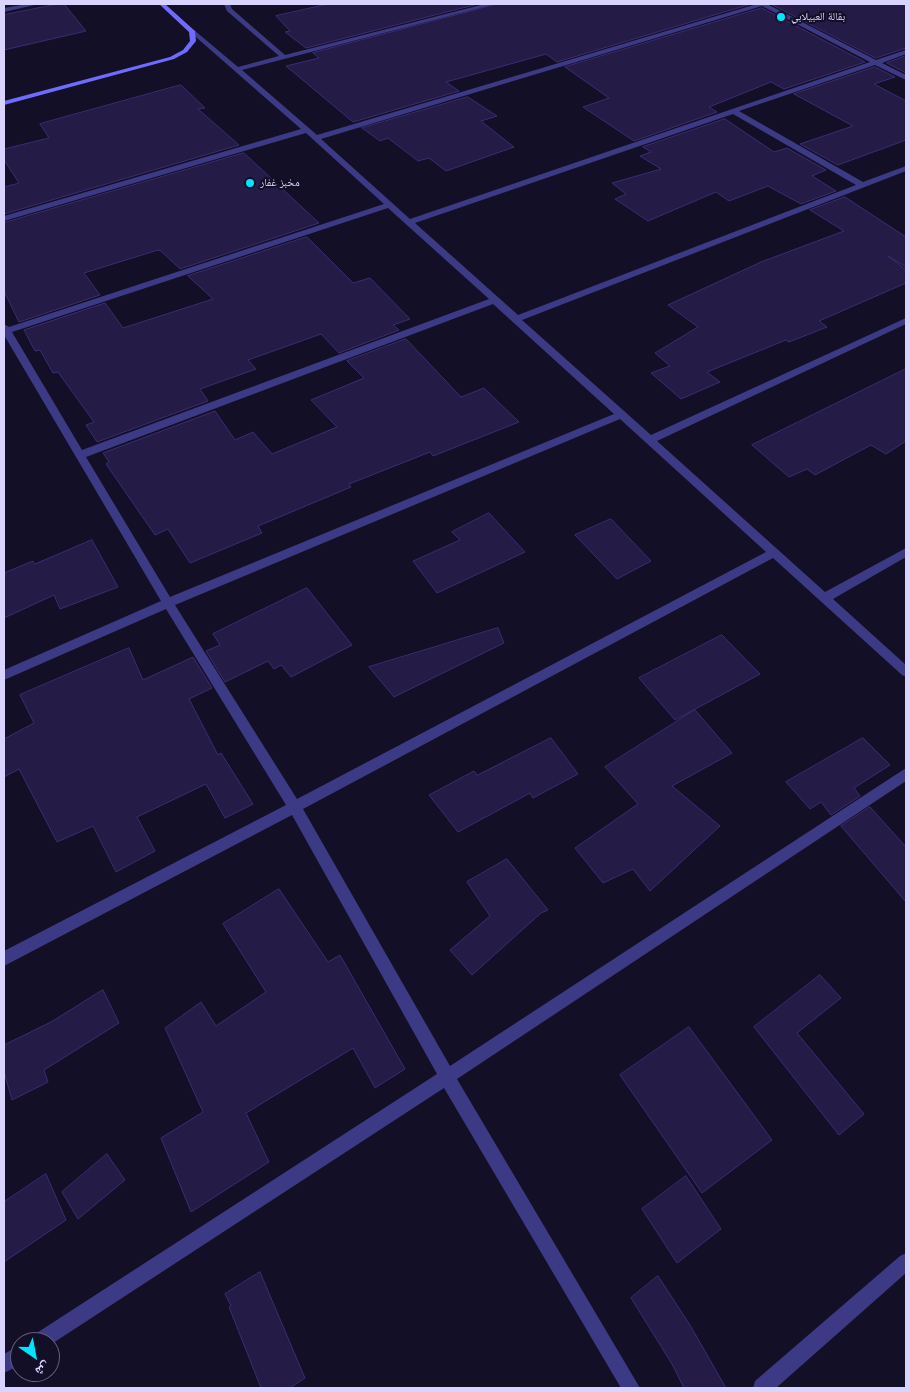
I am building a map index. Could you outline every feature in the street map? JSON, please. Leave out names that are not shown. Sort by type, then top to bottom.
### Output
[{"type":"main road","points":[[4,103],[172,58],[185,51],[193,41],[192,31],[162,4]]},
{"type":"street","points":[[4,10],[36,4]]},
{"type":"street","points":[[227,4],[229,10],[285,58]]},
{"type":"street","points":[[238,70],[492,4]]},
{"type":"street","points":[[316,138],[763,4],[906,78]]},
{"type":"street","points":[[192,31],[316,138],[906,672]]},
{"type":"street","points":[[409,222],[906,52]]},
{"type":"street","points":[[733,111],[862,185]]},
{"type":"street","points":[[4,219],[307,130]]},
{"type":"street","points":[[516,319],[906,168]]},
{"type":"street","points":[[389,204],[5,330],[168,603],[295,808],[447,1077],[632,1388]]},
{"type":"street","points":[[80,455],[495,300]]},
{"type":"street","points":[[650,440],[906,322]]},
{"type":"street","points":[[4,675],[168,603],[620,415]]},
{"type":"street","points":[[824,598],[906,552]]},
{"type":"street","points":[[4,959],[295,808],[773,553]]},
{"type":"street","points":[[53,1332],[447,1077],[906,774]]},
{"type":"street","points":[[762,1388],[906,1262]]},
{"type":"building","points":[[64,4],[86,31],[4,50],[4,15]]},
{"type":"building","points":[[328,4],[478,4],[306,48],[285,32],[290,31],[276,16]]},
{"type":"building","points":[[497,4],[751,4],[557,62],[546,54],[446,82],[459,91],[353,122],[286,66],[319,58],[313,53]]},
{"type":"building","points":[[771,4],[906,4],[906,48],[876,58]]},
{"type":"building","points":[[762,8],[865,62],[784,89],[771,82],[709,107],[717,112],[634,141],[583,107],[609,98],[565,67]]},
{"type":"building","points":[[906,56],[906,73],[887,63]]},
{"type":"building","points":[[875,67],[895,77],[874,84],[906,101],[906,140],[838,165],[800,144],[853,126],[794,94]]},
{"type":"building","points":[[181,85],[205,108],[198,109],[239,145],[4,214],[4,187],[19,183],[4,160],[4,149],[49,138],[40,124]]},
{"type":"building","points":[[468,97],[497,116],[481,121],[514,147],[446,171],[429,158],[418,161],[388,138],[380,141],[362,128]]},
{"type":"building","points":[[725,119],[774,152],[787,148],[826,170],[812,176],[836,191],[801,204],[768,186],[729,201],[716,192],[648,221],[615,199],[626,194],[612,183],[661,169],[640,156],[651,152],[643,147]]},
{"type":"building","points":[[244,153],[319,223],[180,269],[158,250],[84,273],[100,295],[19,322],[4,291],[4,223]]},
{"type":"building","points":[[845,197],[906,237],[906,267],[888,256],[906,270],[906,283],[819,321],[827,327],[789,342],[786,340],[707,372],[720,382],[681,399],[651,373],[670,366],[655,353],[698,327],[668,305],[761,262],[844,231],[810,210]]},
{"type":"building","points":[[307,237],[353,283],[370,278],[410,319],[393,325],[399,330],[339,353],[321,334],[248,360],[256,369],[200,389],[208,401],[97,442],[86,425],[94,422],[58,372],[53,373],[40,350],[35,351],[24,330],[105,303],[123,328],[213,299],[188,276]]},
{"type":"building","points":[[406,339],[461,397],[484,388],[519,422],[433,456],[430,452],[349,484],[351,487],[258,526],[262,533],[190,563],[168,529],[155,535],[106,464],[109,462],[103,453],[215,411],[235,440],[253,432],[272,454],[337,427],[311,400],[364,378],[347,361]]},
{"type":"building","points":[[906,369],[906,441],[886,454],[871,445],[815,475],[807,469],[789,477],[752,445]]},
{"type":"building","points":[[489,513],[525,552],[437,593],[413,561],[460,540],[452,532]]},
{"type":"building","points":[[611,519],[651,561],[617,579],[575,535]]},
{"type":"building","points":[[92,540],[118,587],[60,609],[54,595],[4,618],[4,573],[33,561],[34,564]]},
{"type":"building","points":[[307,588],[352,645],[291,677],[281,665],[274,669],[268,661],[225,682],[206,651],[220,645],[213,634]]},
{"type":"building","points":[[498,628],[504,643],[394,697],[369,667]]},
{"type":"building","points":[[722,635],[760,674],[675,720],[639,678]]},
{"type":"building","points":[[129,648],[143,680],[193,657],[212,688],[189,699],[218,755],[221,753],[253,804],[225,818],[206,784],[137,817],[155,851],[116,872],[93,826],[57,842],[19,769],[4,777],[4,739],[34,723],[20,695]]},
{"type":"building","points":[[695,710],[732,753],[672,786],[720,826],[650,891],[633,869],[603,883],[575,848],[638,804],[605,767]]},
{"type":"building","points":[[551,738],[578,774],[533,798],[530,793],[458,832],[429,795],[474,771],[477,775]]},
{"type":"building","points":[[863,738],[890,765],[854,788],[860,796],[831,815],[821,802],[810,809],[786,782]]},
{"type":"building","points":[[870,807],[906,847],[906,902],[841,826]]},
{"type":"building","points":[[507,859],[548,910],[541,913],[472,975],[450,950],[490,916],[467,882]]},
{"type":"building","points":[[279,889],[328,962],[340,955],[405,1069],[375,1088],[353,1048],[246,1113],[269,1162],[191,1212],[161,1138],[203,1112],[165,1028],[201,1002],[216,1026],[266,992],[223,924]]},
{"type":"building","points":[[820,975],[841,998],[797,1033],[864,1114],[839,1135],[754,1027]]},
{"type":"building","points":[[103,990],[119,1023],[44,1070],[48,1082],[12,1100],[4,1072],[4,1045],[51,1022]]},
{"type":"building","points":[[689,1027],[772,1140],[702,1193],[620,1075]]},
{"type":"building","points":[[107,1154],[125,1180],[78,1219],[62,1192]]},
{"type":"building","points":[[46,1174],[66,1220],[4,1262],[4,1202]]},
{"type":"building","points":[[686,1176],[721,1229],[677,1263],[642,1209]]},
{"type":"building","points":[[260,1272],[305,1378],[290,1388],[261,1388],[225,1294]]},
{"type":"building","points":[[658,1276],[690,1325],[726,1388],[684,1388],[672,1364],[631,1298]]},
{"type":"place","name":"بقالة العبيلابي","points":[[781,17]]},
{"type":"place","name":"مخبز غفار","points":[[250,183]]}]
